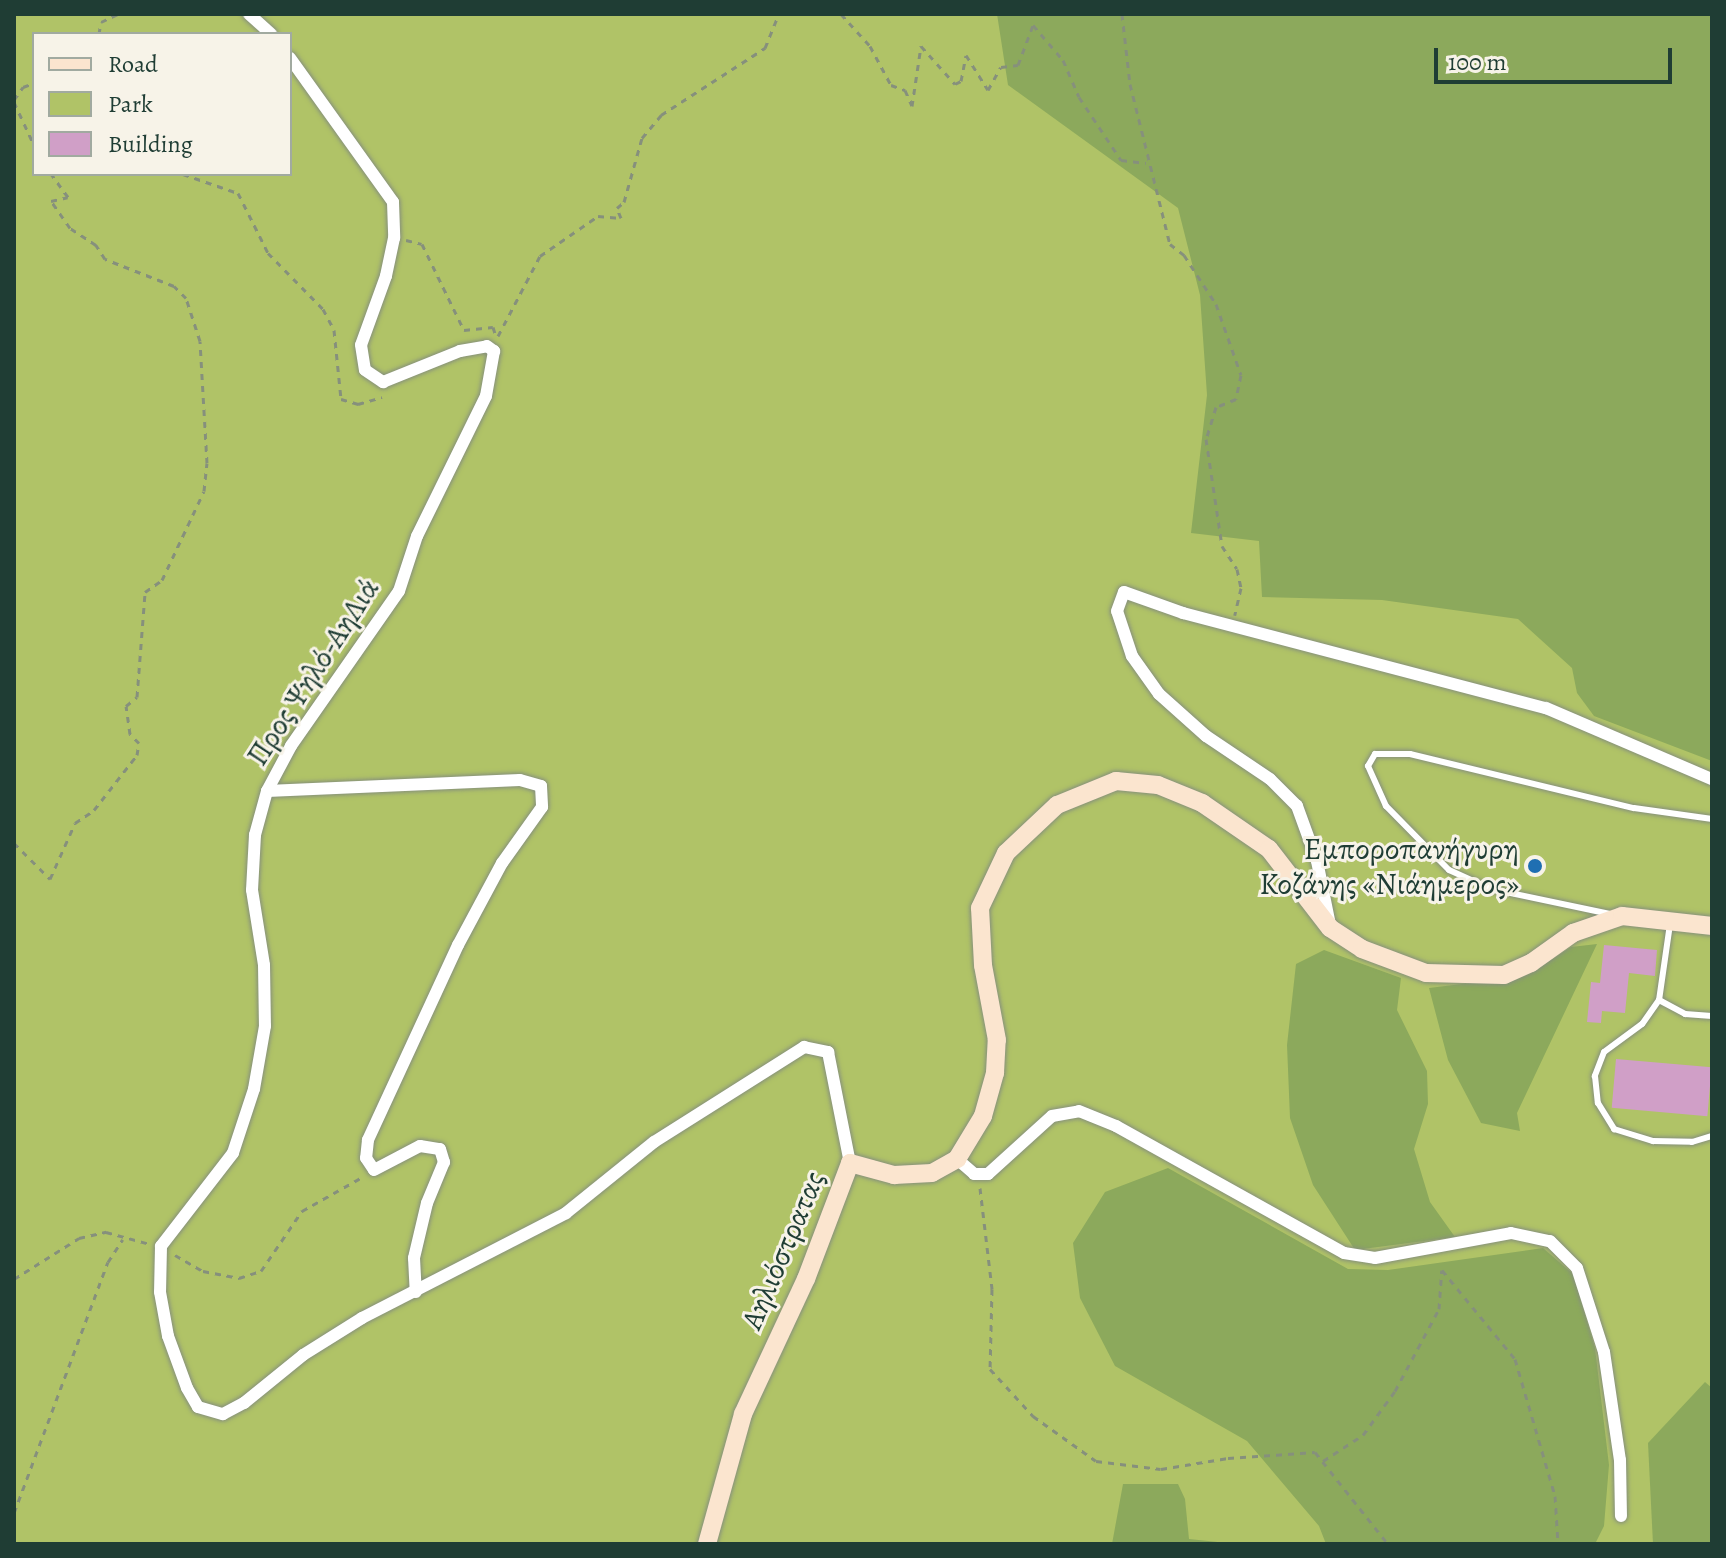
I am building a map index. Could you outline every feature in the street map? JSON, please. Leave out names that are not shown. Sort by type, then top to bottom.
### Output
[{"type":"street","points":[[249,14],[269,32]]},
{"type":"street","points":[[292,61],[393,202],[394,238],[361,345],[365,370],[383,382],[460,351],[490,348]]},
{"type":"street","name":"Προς Ψηλό-ΑηΛιά","points":[[161,1246],[233,1153],[254,1089],[265,996],[252,890],[255,835],[267,791],[291,746],[399,591],[417,536],[486,396],[490,348]]},
{"type":"street","points":[[1330,928],[1317,861],[1297,806],[1270,779],[1206,736],[1159,694],[1132,656],[1118,599],[1132,593],[1232,626],[1518,699],[1712,779]]},
{"type":"street","points":[[267,791],[490,780],[541,786],[542,807],[502,863],[458,945],[368,1140],[366,1158],[374,1170],[420,1146],[440,1149],[444,1162],[427,1203],[414,1258],[416,1292]]},
{"type":"street","points":[[1621,1516],[1620,1460],[1604,1352],[1577,1268],[1550,1241],[1511,1233],[1389,1256],[1344,1253],[1116,1126],[1079,1111],[1052,1116],[997,1169],[978,1174],[957,1159],[983,1116],[997,1058],[980,908],[1006,853],[1057,805],[1096,785],[1124,780],[1158,785],[1202,803],[1269,849],[1330,928],[1394,964],[1426,973],[1480,977],[1519,970],[1573,933],[1622,916],[1712,926]]},
{"type":"street","points":[[161,1246],[160,1292],[168,1336],[187,1388],[198,1407],[223,1414],[303,1355],[566,1213],[654,1142],[804,1047],[828,1052],[850,1163]]},
{"type":"street","name":"Αηλιόστρατας","points":[[707,1544],[743,1414],[806,1279],[850,1163],[910,1177],[932,1173],[957,1159]]},
{"type":"lane","points":[[1622,916],[1491,889],[1449,870],[1386,806],[1368,766],[1375,754],[1410,754],[1634,808],[1712,819]]},
{"type":"lane","points":[[1670,921],[1659,1000],[1642,1024],[1604,1052],[1595,1076],[1598,1103],[1614,1129],[1653,1141],[1692,1142],[1712,1136]]},
{"type":"lane","points":[[1659,1000],[1685,1014],[1712,1016]]},
{"type":"path","points":[[99,32],[101,22],[118,14]]},
{"type":"path","points":[[490,348],[502,320],[540,256],[598,216],[621,218],[617,208],[624,202],[642,138],[661,115],[765,48],[779,14]]},
{"type":"path","points":[[841,14],[870,46],[891,85],[905,90],[912,106],[921,46],[955,84],[961,81],[966,55],[988,90],[1001,67],[1018,65],[1033,25],[1063,60],[1079,97],[1121,160],[1148,163]]},
{"type":"path","points":[[1122,14],[1130,84],[1148,163],[1164,207],[1170,244],[1184,255],[1216,304],[1233,341],[1241,375],[1236,399],[1216,407],[1206,439],[1222,546],[1237,569],[1241,588],[1232,626]]},
{"type":"path","points":[[32,84],[23,87],[14,101],[32,141]]},
{"type":"path","points":[[14,843],[20,843],[44,877],[50,879],[75,823],[94,810],[137,755],[139,743],[130,734],[126,706],[137,697],[145,592],[162,580],[204,491],[207,453],[200,341],[186,298],[174,286],[105,259],[96,245],[70,228],[51,201],[68,197],[52,176]]},
{"type":"path","points":[[189,176],[238,193],[268,253],[323,309],[334,330],[341,399],[358,404],[382,399],[383,382]]},
{"type":"path","points":[[394,238],[422,244],[464,330],[493,327],[496,336],[490,348]]},
{"type":"path","points":[[14,1279],[79,1238],[106,1232],[161,1246],[203,1271],[239,1278],[261,1271],[302,1211],[374,1170]]},
{"type":"path","points":[[978,1174],[992,1289],[990,1369],[1033,1416],[1096,1461],[1161,1469],[1315,1452],[1388,1544]]},
{"type":"path","points":[[14,1513],[108,1262],[124,1238]]},
{"type":"path","points":[[1323,1462],[1363,1435],[1395,1391],[1439,1309],[1442,1270],[1515,1359],[1555,1496],[1558,1544]]},
{"type":"green space","points":[[14,14],[1712,14],[1712,1544],[14,1544]]},
{"type":"green space","points":[[997,14],[1712,14],[1712,761],[1594,716],[1577,693],[1572,668],[1518,619],[1382,600],[1262,597],[1259,541],[1191,533],[1207,395],[1200,295],[1178,208],[1008,85]]},
{"type":"green space","points":[[1597,944],[1517,1113],[1520,1131],[1481,1123],[1448,1060],[1429,988],[1503,979],[1537,969],[1571,947]]},
{"type":"green space","points":[[1324,950],[1401,978],[1397,1010],[1427,1071],[1428,1104],[1414,1149],[1430,1202],[1455,1237],[1355,1250],[1313,1185],[1290,1118],[1287,1045],[1296,964]]},
{"type":"green space","points":[[1168,1168],[1348,1269],[1388,1270],[1543,1248],[1573,1274],[1595,1348],[1609,1465],[1604,1526],[1595,1544],[1326,1544],[1319,1526],[1247,1441],[1115,1366],[1080,1298],[1073,1243],[1105,1192]]},
{"type":"green space","points":[[1705,1382],[1712,1388],[1712,1544],[1653,1544],[1648,1443]]},
{"type":"green space","points":[[1123,1484],[1178,1484],[1185,1499],[1189,1539],[1237,1544],[1112,1544]]},
{"type":"building","points":[[1604,945],[1657,950],[1655,976],[1629,973],[1625,1013],[1602,1011],[1601,1023],[1587,1022],[1591,982],[1600,983]]},
{"type":"building","points":[[1616,1059],[1712,1067],[1707,1116],[1612,1108]]},
{"type":"place","name":"Εμποροπανήγυρη Κοζάνης «Νιάημερος»","points":[[1535,866]]}]
